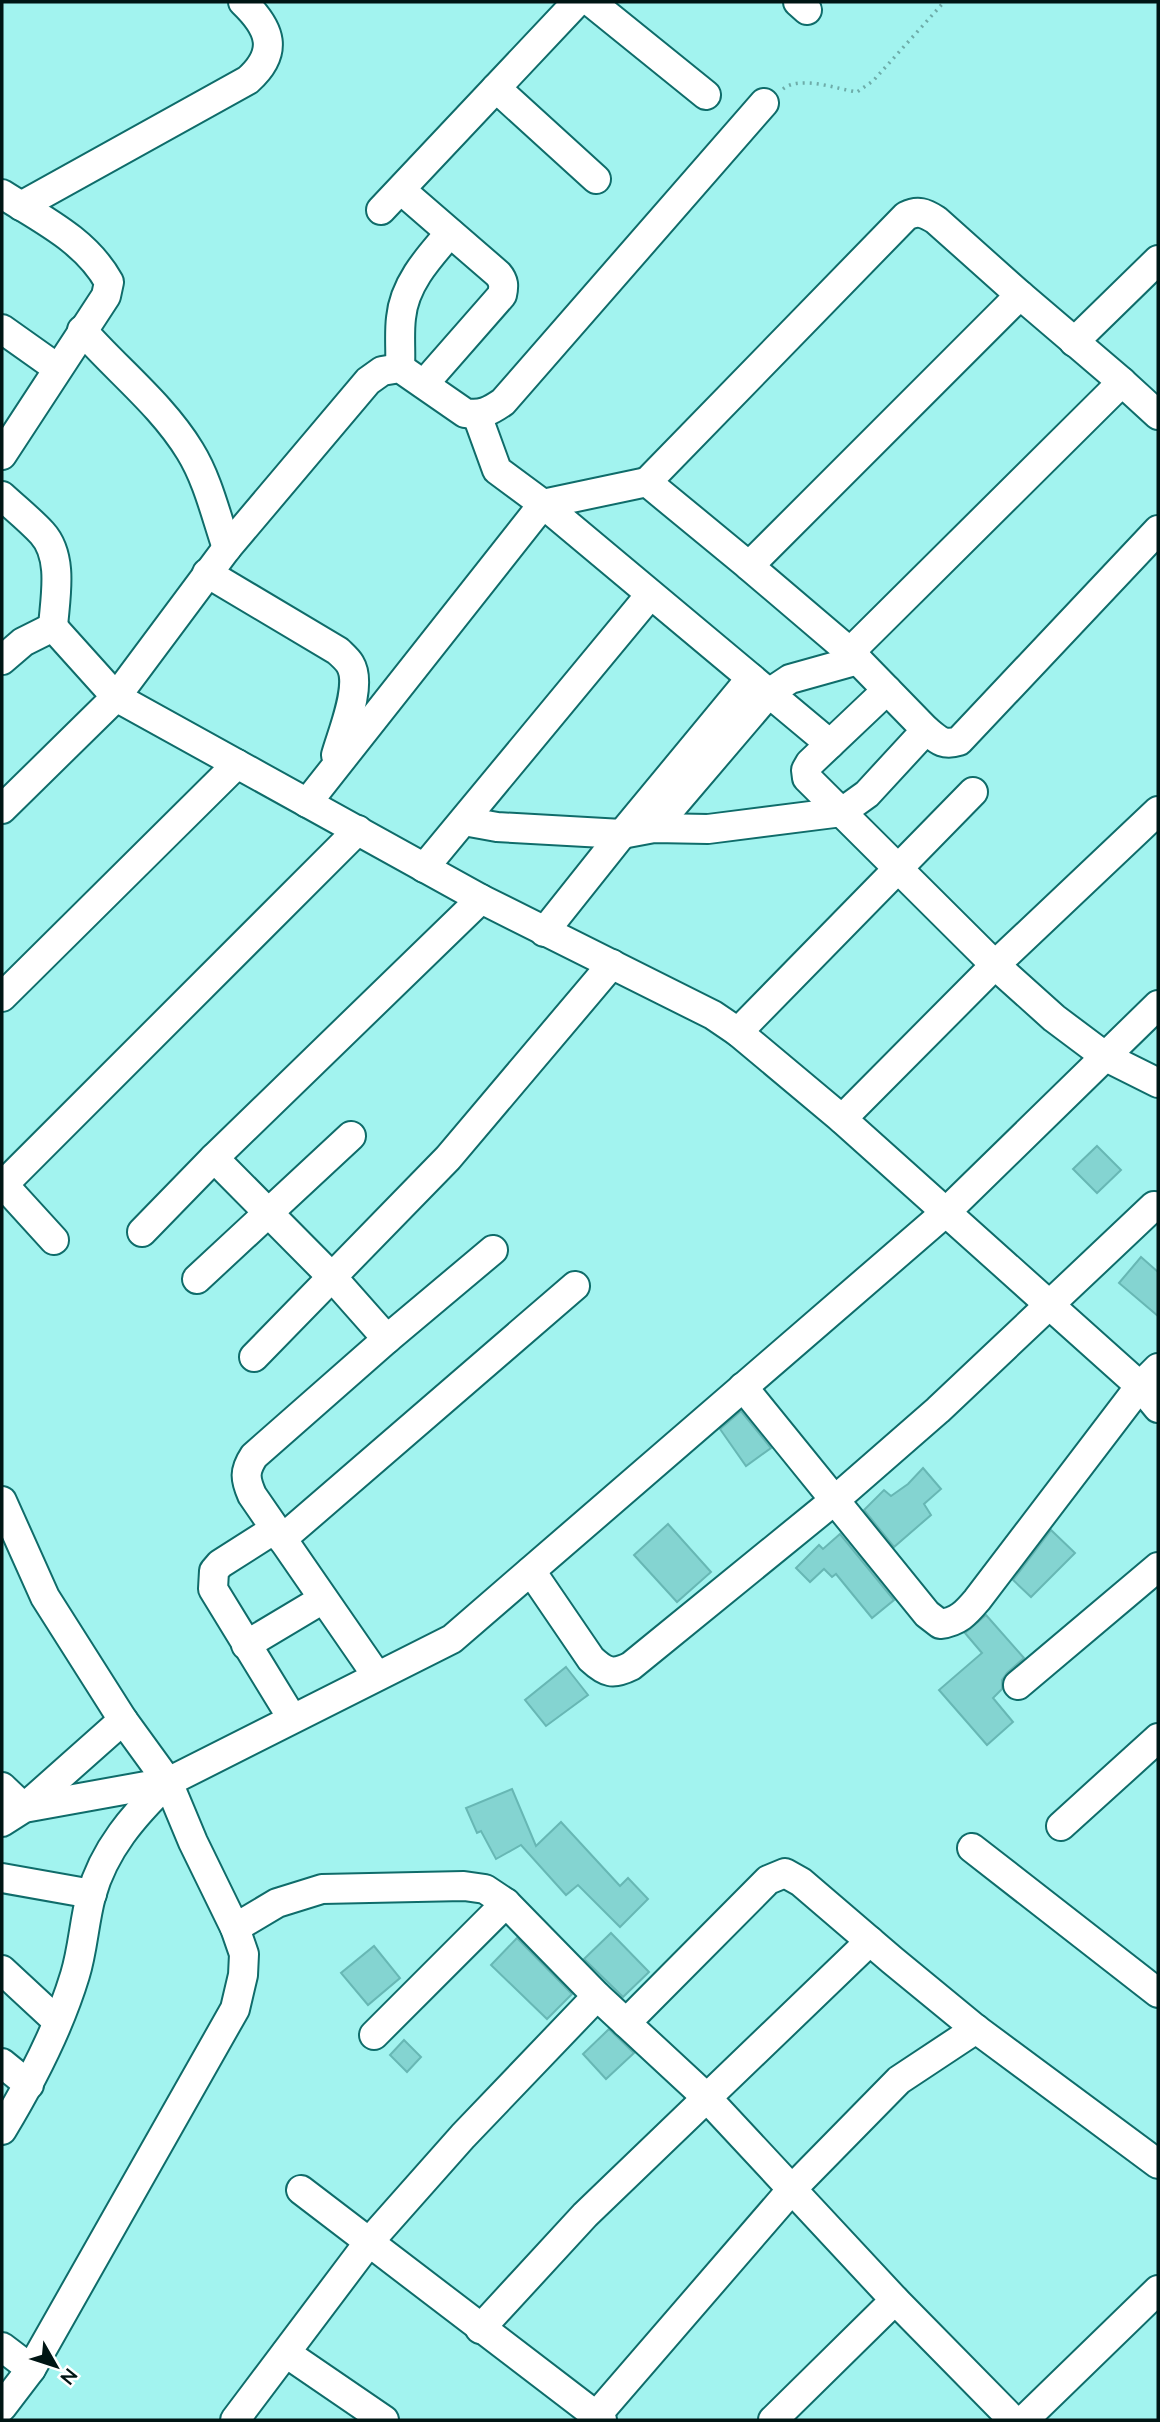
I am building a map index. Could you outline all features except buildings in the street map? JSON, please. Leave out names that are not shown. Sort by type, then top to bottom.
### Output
[{"type":"street","points":[[11,200],[248,80],[262,67],[268,54],[267,33],[243,2]]},
{"type":"street","points":[[382,211],[577,2]]},
{"type":"street","points":[[591,2],[706,95]]},
{"type":"street","points":[[496,88],[596,179]]},
{"type":"street","points":[[2,809],[116,697],[227,548],[368,382],[382,371],[400,368],[465,413],[477,415],[490,412],[503,402],[764,103]]},
{"type":"street","points":[[401,190],[498,274],[503,279],[504,287],[502,295],[424,384]]},
{"type":"street","points":[[2,455],[106,296],[109,282],[91,256],[66,234],[11,200]]},
{"type":"street","points":[[307,803],[543,504],[647,482],[906,216],[915,211],[936,220],[1158,415]]},
{"type":"street","points":[[400,368],[401,316],[407,296],[422,266],[450,233]]},
{"type":"street","points":[[1074,342],[1158,260]]},
{"type":"street","points":[[749,566],[1020,295]]},
{"type":"street","points":[[2,329],[57,368]]},
{"type":"street","points":[[82,330],[164,414],[191,452],[227,548]]},
{"type":"street","points":[[544,932],[622,834],[760,686],[790,679],[854,656],[1122,382]]},
{"type":"street","points":[[477,415],[496,470],[543,504],[830,744]]},
{"type":"street","points":[[647,482],[854,656],[939,742],[949,744],[959,741],[1158,530]]},
{"type":"street","points":[[2,496],[43,534],[53,550],[57,580],[53,627],[116,697],[424,868],[544,932],[713,1015],[738,1032],[842,1119],[1050,1305],[1149,1377],[1158,1408]]},
{"type":"street","points":[[207,573],[338,652],[350,664],[354,678],[353,697],[332,768]]},
{"type":"street","points":[[424,868],[650,595]]},
{"type":"street","points":[[2,660],[23,642],[53,627]]},
{"type":"street","points":[[654,828],[760,686]]},
{"type":"street","points":[[887,690],[810,763],[806,770],[807,778],[995,965],[1054,1018],[1106,1057],[1158,1083]]},
{"type":"street","points":[[464,821],[497,827],[622,834],[654,828],[708,829],[842,812],[867,794],[926,730]]},
{"type":"street","points":[[2,997],[237,764]]},
{"type":"street","points":[[738,1032],[973,792]]},
{"type":"street","points":[[842,1119],[995,965],[1158,811]]},
{"type":"street","points":[[54,1240],[2,1185],[358,830]]},
{"type":"street","points":[[142,1232],[214,1158],[481,898]]},
{"type":"street","points":[[254,1357],[447,1158],[612,964]]},
{"type":"street","points":[[13,1815],[168,1782],[292,1717],[452,1639],[946,1212],[1158,1004]]},
{"type":"street","points":[[197,1279],[351,1136]]},
{"type":"street","points":[[214,1158],[333,1278],[387,1339]]},
{"type":"street","points":[[531,1571],[591,1659],[601,1669],[619,1672],[631,1666],[836,1499],[938,1410],[1154,1206]]},
{"type":"street","points":[[377,1676],[252,1495],[246,1481],[246,1469],[254,1456],[493,1250]]},
{"type":"street","points":[[292,1717],[213,1589],[214,1571],[220,1564],[278,1534],[575,1286]]},
{"type":"street","points":[[743,1387],[927,1614],[940,1623],[950,1623],[962,1616],[977,1600],[1149,1377]]},
{"type":"street","points":[[2,2407],[31,2369],[235,2009],[243,1975],[244,1954],[235,1928],[192,1842],[168,1782],[123,1720],[45,1597],[3,1506]]},
{"type":"street","points":[[1018,1685],[1158,1567]]},
{"type":"street","points":[[246,1644],[323,1599]]},
{"type":"street","points":[[13,1815],[123,1720]]},
{"type":"street","points":[[1061,1826],[1158,1738]]},
{"type":"street","points":[[2,2130],[29,2085],[75,1975],[92,1894],[115,1840],[168,1782]]},
{"type":"street","points":[[2,1787],[13,1815]]},
{"type":"street","points":[[972,1848],[1158,1993]]},
{"type":"street","points":[[626,2023],[768,1880],[785,1873],[801,1882],[976,2029],[1158,2164]]},
{"type":"street","points":[[2,1878],[92,1894]]},
{"type":"street","points":[[235,1928],[277,1903],[321,1889],[464,1886],[485,1889],[506,1903],[597,1996],[706,2097],[895,2300],[1013,2420]]},
{"type":"street","points":[[374,2035],[506,1903]]},
{"type":"street","points":[[480,2329],[585,2216],[870,1941]]},
{"type":"street","points":[[2,1970],[57,2021]]},
{"type":"street","points":[[235,2420],[369,2242],[463,2136],[597,1996]]},
{"type":"street","points":[[301,2190],[599,2418],[793,2188],[899,2080],[976,2029]]},
{"type":"street","points":[[2,2063],[29,2085]]},
{"type":"street","points":[[1024,2420],[1158,2290]]},
{"type":"street","points":[[773,2420],[895,2300]]},
{"type":"street","points":[[2,2347],[31,2369]]},
{"type":"street","points":[[286,2353],[384,2420]]},
{"type":"path","points":[[764,103],[788,85],[807,84],[857,92],[873,81],[944,2]]}]
